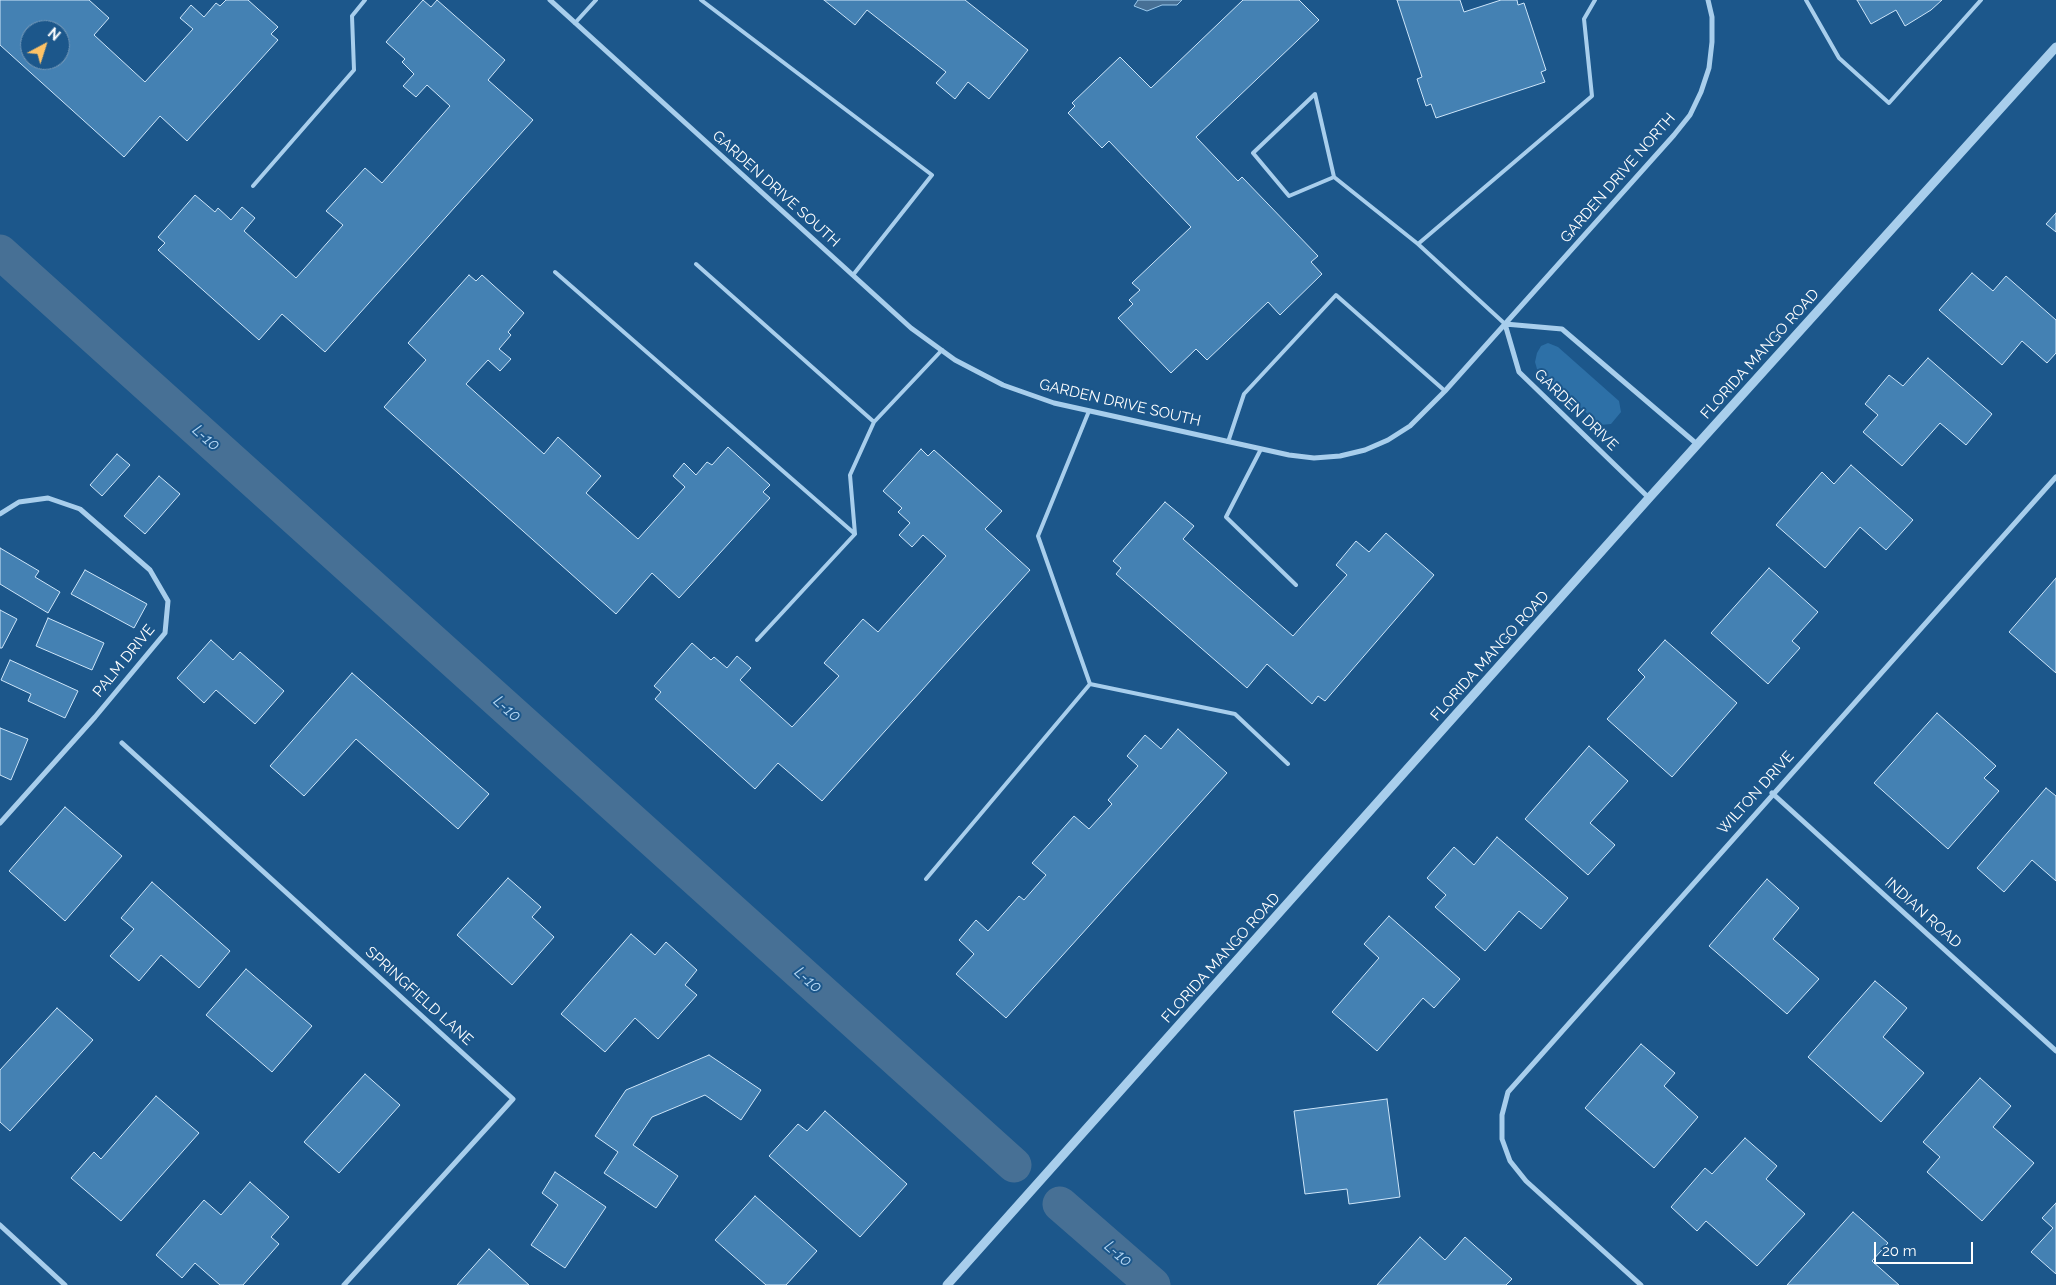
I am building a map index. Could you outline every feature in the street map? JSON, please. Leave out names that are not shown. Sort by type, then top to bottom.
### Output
[{"type":"street","name":"GARDEN DRIVE SOUTH","points":[[550,0],[911,328],[955,360],[1003,385],[1054,403],[1261,449],[1314,458],[1340,456],[1365,450],[1388,440],[1410,426],[1445,391],[1505,324]]},
{"type":"street","name":"GARDEN DRIVE NORTH","points":[[1505,324],[1674,135],[1690,114],[1701,92],[1709,68],[1712,17],[1708,0]]},
{"type":"street","name":"FLORIDA MANGO ROAD","points":[[946,1285],[2056,47]]},
{"type":"street","points":[[1505,324],[1562,329],[1698,445]]},
{"type":"street","name":"GARDEN DRIVE","points":[[1505,324],[1519,372],[1650,498]]},
{"type":"street","name":"WILTON DRIVE","points":[[1641,1285],[1526,1181],[1510,1161],[1502,1139],[1502,1115],[1508,1092],[1772,793],[2056,477]]},
{"type":"street","name":"PALM DRIVE","points":[[0,514],[19,502],[48,498],[80,509],[150,570],[168,601],[165,633],[95,717],[0,823]]},
{"type":"street","name":"SPRINGFIELD LANE","points":[[122,743],[513,1099],[344,1285]]},
{"type":"street","name":"INDIAN ROAD","points":[[1772,793],[2056,1051]]},
{"type":"street","points":[[0,1225],[65,1285]]},
{"type":"lane","points":[[253,186],[354,70],[352,16],[365,0]]},
{"type":"lane","points":[[575,23],[596,0]]},
{"type":"lane","points":[[701,0],[932,175],[853,276]]},
{"type":"lane","points":[[1418,244],[1592,96],[1584,19],[1594,0]]},
{"type":"lane","points":[[1806,0],[1840,58],[1889,102],[1981,0]]},
{"type":"lane","points":[[1334,177],[1289,196],[1254,153],[1315,94],[1334,177],[1418,244],[1505,324]]},
{"type":"lane","points":[[696,264],[874,422]]},
{"type":"lane","points":[[555,272],[855,534]]},
{"type":"lane","points":[[1228,442],[1244,394],[1336,295],[1445,391]]},
{"type":"lane","points":[[757,640],[855,534],[850,475],[874,422],[942,350]]},
{"type":"lane","points":[[1089,411],[1038,536],[1090,684]]},
{"type":"lane","points":[[1261,449],[1226,516],[1296,585]]},
{"type":"lane","points":[[1090,684],[1235,714],[1288,764]]},
{"type":"lane","points":[[926,879],[1090,684]]},
{"type":"shaded area","points":[[1138,0],[1182,0],[1177,5],[1162,5],[1147,11],[1134,6]]},
{"type":"shaded area","points":[[1548,343],[1558,347],[1619,401],[1621,412],[1611,424],[1600,425],[1537,369],[1535,362],[1537,353],[1541,346]]},
{"type":"building","points":[[0,0],[89,0],[109,18],[94,35],[145,82],[193,29],[180,18],[191,5],[204,17],[216,3],[220,6],[226,0],[248,0],[278,27],[271,34],[278,40],[187,141],[160,116],[124,157],[28,70],[70,70],[70,20],[20,20],[20,63],[0,45]]},
{"type":"building","points":[[423,0],[431,7],[437,0],[505,60],[488,80],[533,120],[325,352],[282,314],[259,340],[158,250],[165,243],[158,237],[195,195],[215,212],[218,208],[231,220],[242,207],[255,218],[244,231],[296,278],[343,225],[326,211],[365,168],[382,183],[450,106],[427,85],[416,97],[403,86],[414,74],[402,62],[405,59],[386,42]]},
{"type":"building","points":[[824,0],[965,0],[1028,50],[989,99],[968,82],[955,99],[936,83],[946,72],[867,10],[855,25]]},
{"type":"building","points":[[1243,0],[1299,0],[1319,20],[1196,137],[1238,181],[1242,177],[1318,256],[1311,262],[1322,274],[1280,315],[1268,302],[1207,360],[1196,349],[1171,373],[1118,318],[1133,304],[1129,300],[1140,290],[1132,283],[1191,227],[1109,141],[1102,148],[1068,113],[1075,106],[1072,103],[1120,57],[1151,88]]},
{"type":"building","points":[[1397,0],[1460,0],[1464,12],[1501,0],[1517,0],[1518,5],[1524,3],[1546,70],[1541,72],[1545,82],[1436,118],[1431,104],[1426,106],[1417,79],[1422,77]]},
{"type":"building","points":[[1857,0],[1942,0],[1931,10],[1905,26],[1896,10],[1871,24]]},
{"type":"building","points":[[2056,213],[2056,232],[2046,224]]},
{"type":"building","points":[[1972,273],[1993,291],[2006,276],[2056,320],[2056,353],[2047,363],[2022,341],[2002,365],[1939,310]]},
{"type":"building","points":[[469,275],[476,281],[482,275],[524,313],[508,332],[511,335],[499,349],[511,359],[500,371],[488,360],[466,384],[544,454],[558,437],[601,476],[586,493],[638,539],[685,487],[673,476],[684,463],[696,475],[707,462],[712,465],[728,447],[770,485],[763,492],[770,498],[679,598],[652,573],[616,614],[384,407],[426,360],[408,343]]},
{"type":"building","points":[[1928,358],[1992,414],[1966,445],[1940,423],[1902,466],[1863,432],[1878,415],[1865,404],[1889,375],[1903,386]]},
{"type":"building","points":[[921,449],[928,456],[934,450],[1002,511],[985,529],[1030,570],[822,801],[778,763],[755,789],[655,699],[661,692],[654,686],[692,643],[711,660],[714,657],[727,668],[737,656],[751,668],[740,680],[792,727],[839,676],[824,663],[863,619],[878,632],[946,556],[923,535],[912,547],[899,535],[910,523],[898,512],[902,508],[883,491]]},
{"type":"building","points":[[117,454],[130,465],[102,496],[90,485]]},
{"type":"building","points":[[1851,465],[1913,520],[1886,550],[1860,527],[1825,568],[1776,525],[1822,472],[1834,484]]},
{"type":"building","points":[[159,476],[180,494],[145,534],[124,516]]},
{"type":"building","points":[[1165,502],[1194,526],[1183,539],[1293,636],[1347,575],[1336,565],[1356,541],[1369,552],[1386,533],[1434,575],[1325,701],[1318,696],[1312,704],[1267,664],[1247,688],[1116,574],[1121,568],[1113,561]]},
{"type":"building","points":[[0,548],[39,571],[35,577],[60,592],[48,613],[0,584]]},
{"type":"building","points":[[1769,568],[1818,612],[1792,641],[1800,648],[1768,684],[1711,633]]},
{"type":"building","points":[[85,570],[147,604],[134,628],[71,594]]},
{"type":"building","points":[[2056,578],[2056,673],[2009,632]]},
{"type":"building","points":[[0,610],[17,619],[2,648],[0,648]]},
{"type":"building","points":[[48,618],[104,643],[92,670],[36,646]]},
{"type":"building","points":[[211,640],[233,660],[240,652],[284,691],[255,724],[216,690],[204,703],[177,678]]},
{"type":"building","points":[[1665,640],[1737,703],[1672,777],[1607,719],[1645,677],[1638,670]]},
{"type":"building","points":[[10,660],[78,691],[65,718],[28,701],[31,694],[1,680]]},
{"type":"building","points":[[352,673],[489,794],[458,829],[356,739],[304,796],[270,766]]},
{"type":"building","points":[[1937,713],[1996,766],[1984,778],[1999,791],[1948,849],[1874,783]]},
{"type":"building","points":[[0,728],[28,739],[11,780],[0,775]]},
{"type":"building","points":[[1178,729],[1227,773],[1006,1018],[956,974],[974,954],[959,940],[976,920],[988,931],[1019,896],[1024,900],[1046,875],[1032,863],[1074,816],[1089,829],[1112,804],[1108,800],[1138,766],[1127,756],[1145,735],[1161,749]]},
{"type":"building","points":[[1589,746],[1628,781],[1590,823],[1615,845],[1588,875],[1525,819]]},
{"type":"building","points":[[2046,788],[2056,796],[2056,881],[2032,860],[2004,892],[1977,868]]},
{"type":"building","points":[[65,807],[122,856],[65,921],[9,871]]},
{"type":"building","points":[[1497,837],[1568,898],[1541,929],[1519,911],[1485,951],[1435,907],[1446,895],[1427,878],[1454,847],[1474,865]]},
{"type":"building","points":[[508,878],[541,907],[532,917],[554,937],[512,985],[457,935]]},
{"type":"building","points":[[1767,879],[1799,908],[1773,939],[1819,979],[1787,1014],[1709,946]]},
{"type":"building","points":[[152,882],[230,951],[199,988],[161,955],[139,981],[110,956],[134,929],[121,918]]},
{"type":"building","points":[[1389,916],[1460,979],[1434,1008],[1423,998],[1377,1051],[1332,1012],[1379,958],[1364,944]]},
{"type":"building","points":[[631,934],[655,955],[666,942],[697,970],[685,985],[697,995],[658,1039],[635,1018],[605,1052],[561,1014]]},
{"type":"building","points":[[246,969],[312,1026],[272,1072],[206,1015]]},
{"type":"building","points":[[1875,981],[1907,1008],[1883,1037],[1924,1073],[1881,1122],[1808,1057]]},
{"type":"building","points":[[57,1008],[93,1040],[10,1131],[0,1122],[0,1070]]},
{"type":"building","points":[[1641,1044],[1675,1073],[1664,1086],[1698,1117],[1654,1168],[1585,1108]]},
{"type":"building","points":[[709,1055],[761,1090],[741,1120],[705,1095],[652,1117],[633,1145],[678,1176],[656,1208],[604,1173],[618,1152],[595,1136],[626,1090]]},
{"type":"building","points":[[365,1074],[400,1105],[339,1173],[304,1142]]},
{"type":"building","points":[[1980,1078],[2011,1106],[1993,1127],[2034,1163],[1982,1221],[1927,1172],[1940,1157],[1923,1142]]},
{"type":"building","points":[[156,1096],[199,1133],[121,1221],[71,1178],[94,1152],[101,1159]]},
{"type":"building","points":[[1387,1099],[1400,1197],[1349,1204],[1347,1189],[1305,1194],[1294,1111]]},
{"type":"building","points":[[825,1111],[907,1184],[860,1237],[769,1156],[798,1124],[807,1131]]},
{"type":"building","points":[[1745,1138],[1777,1166],[1766,1179],[1805,1214],[1757,1266],[1706,1221],[1697,1231],[1671,1207],[1705,1168],[1712,1174]]},
{"type":"building","points":[[555,1172],[606,1207],[565,1268],[531,1245],[558,1205],[542,1193]]},
{"type":"building","points":[[250,1182],[289,1217],[271,1237],[279,1244],[243,1285],[220,1285],[195,1263],[182,1278],[156,1255],[204,1200],[221,1215]]},
{"type":"building","points":[[755,1196],[817,1251],[786,1285],[766,1285],[715,1240]]},
{"type":"building","points":[[2056,1203],[2056,1274],[2031,1252],[2053,1228],[2042,1218]]},
{"type":"building","points":[[1853,1212],[1888,1243],[1872,1261],[1899,1285],[1787,1285]]},
{"type":"building","points":[[1420,1237],[1445,1260],[1465,1237],[1512,1279],[1506,1285],[1377,1285]]},
{"type":"building","points":[[489,1249],[529,1285],[457,1285]]},
{"type":"waterway","name":"L-10","points":[[0,252],[1014,1165]]},
{"type":"waterway","name":"L-10","points":[[1060,1204],[1153,1285]]}]
